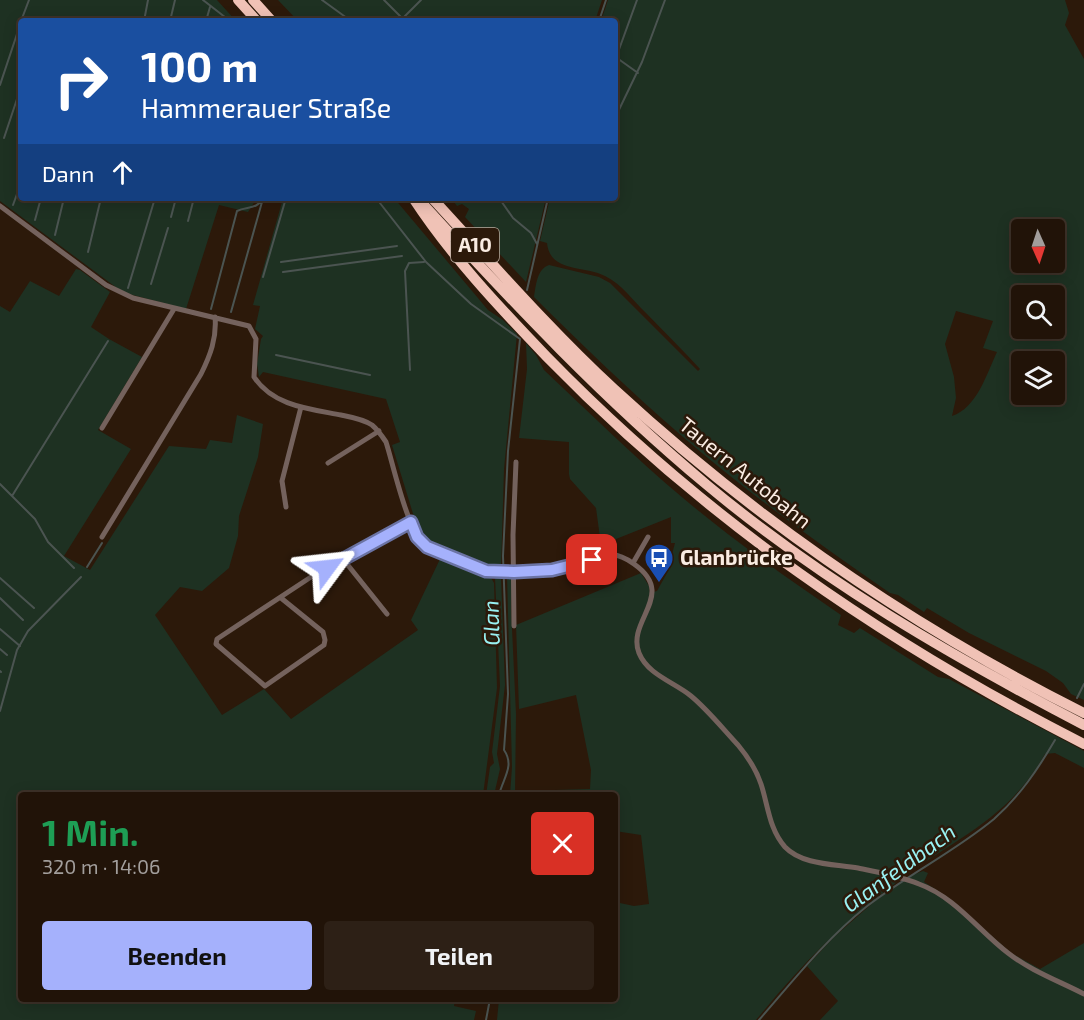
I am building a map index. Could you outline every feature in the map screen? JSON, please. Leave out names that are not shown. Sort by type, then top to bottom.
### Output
[{"type":"highway","points":[[238,0],[254,18]]},
{"type":"highway","points":[[253,0],[269,18]]},
{"type":"highway","points":[[415,201],[438,235],[529,338],[616,424],[669,472],[755,542],[867,621],[925,657],[1084,744]]},
{"type":"highway","name":"A10","points":[[421,201],[531,322],[637,425],[708,487],[765,531],[841,584],[936,645],[995,679],[1084,725]]},
{"type":"highway","name":"Tauern Autobahn","points":[[435,201],[518,292],[613,388],[680,448],[775,524],[837,568],[938,633],[994,666],[1084,713]]},
{"type":"street","points":[[0,206],[116,291],[174,309],[244,324],[252,329],[256,339],[254,377],[273,395],[301,407],[366,421],[379,431],[386,442],[417,537],[427,547],[493,572],[570,567],[606,555],[624,558],[633,563],[649,580],[653,591],[650,606],[637,634],[638,649],[643,660],[659,675],[692,697],[746,756],[759,776],[770,820],[783,845],[796,855],[809,860],[911,881],[934,890],[1014,957],[1084,994]]},
{"type":"street","points":[[102,428],[174,309]]},
{"type":"street","points":[[102,537],[201,374],[213,347],[215,317]]},
{"type":"street","points":[[286,507],[282,481],[301,407]]},
{"type":"street","points":[[328,463],[379,431]]},
{"type":"street","points":[[514,626],[512,572],[516,462]]},
{"type":"street","points":[[281,598],[323,632],[325,640],[324,645],[265,687],[216,644],[217,639],[281,598],[343,559],[411,522]]},
{"type":"street","points":[[633,563],[648,537]]},
{"type":"street","points":[[343,559],[387,614]]},
{"type":"green space","points":[[0,0],[217,0],[233,18],[18,18],[18,201],[255,201],[248,212],[219,205],[186,309],[129,294],[117,288],[0,201]]},
{"type":"green space","points":[[278,0],[602,0],[596,18],[295,18]]},
{"type":"green space","points":[[608,0],[1065,0],[1069,13],[1065,25],[1084,59],[1084,700],[1071,694],[1063,683],[1046,671],[969,633],[927,608],[924,612],[898,595],[890,593],[758,498],[683,437],[534,297],[536,283],[542,270],[549,265],[599,277],[610,283],[698,371],[700,369],[617,283],[597,273],[561,264],[549,253],[547,243],[540,241],[549,201],[618,201],[618,18],[602,18]],"holes":[[[956,311],[993,321],[983,348],[997,352],[975,398],[961,412],[952,416],[956,398],[954,377],[945,344]]]},
{"type":"green space","points":[[279,201],[397,201],[488,310],[503,320],[517,334],[504,469],[501,570],[495,571],[443,550],[425,538],[418,530],[392,445],[400,442],[386,399],[263,372],[259,377],[257,364],[263,336],[255,329],[260,306],[253,305],[282,202]]},
{"type":"green space","points":[[453,201],[545,201],[526,282],[465,217],[469,209],[462,204],[457,206]]},
{"type":"green space","points":[[76,269],[110,292],[91,327],[142,357],[98,430],[131,449],[64,556],[90,570],[169,446],[206,449],[210,440],[232,443],[237,415],[263,424],[258,457],[239,516],[238,536],[229,568],[202,591],[180,587],[155,615],[222,715],[264,689],[291,719],[418,630],[411,620],[441,557],[490,576],[494,583],[497,688],[483,792],[18,792],[18,1002],[455,1002],[454,1006],[476,1011],[474,1020],[0,1020],[0,306],[10,312],[30,281],[59,296]]},
{"type":"green space","points":[[526,343],[544,370],[647,467],[721,529],[841,615],[838,625],[854,633],[860,628],[938,677],[949,679],[1084,751],[1084,768],[1055,753],[1045,754],[1030,777],[997,812],[897,882],[858,913],[805,964],[756,1020],[497,1020],[499,1002],[618,1002],[618,903],[634,906],[649,904],[641,835],[618,831],[618,792],[519,792],[590,789],[591,770],[576,695],[519,709],[516,625],[641,573],[649,586],[650,593],[657,591],[667,573],[675,543],[671,543],[671,517],[601,545],[596,508],[570,479],[569,442],[519,438],[527,369]]},
{"type":"green space","points":[[507,575],[512,575],[511,607],[516,714],[515,792],[510,792],[512,767]]},
{"type":"green space","points":[[495,577],[501,577],[505,685],[497,754],[500,769],[495,792],[486,792],[490,767],[494,763],[492,752],[500,686]]},
{"type":"green space","points":[[923,871],[928,873],[924,882],[949,898],[1011,953],[1040,969],[1084,943],[1084,1020],[820,1020],[838,1001],[807,966],[834,937],[875,901],[910,876]]},
{"type":"waterway","points":[[22,18],[29,0]]},
{"type":"waterway","points":[[145,18],[148,0]]},
{"type":"waterway","points":[[171,18],[175,0]]},
{"type":"waterway","points":[[203,0],[226,18]]},
{"type":"waterway","points":[[322,0],[347,18]]},
{"type":"waterway","points":[[384,0],[402,18]]},
{"type":"waterway","points":[[403,18],[421,0]]},
{"type":"waterway","name":"Glan","points":[[600,18],[606,0]]},
{"type":"waterway","points":[[618,52],[637,0]]},
{"type":"waterway","points":[[618,112],[642,62],[665,0]]},
{"type":"waterway","points":[[207,18],[210,7]]},
{"type":"waterway","points":[[0,85],[18,31]]},
{"type":"waterway","points":[[618,59],[638,73]]},
{"type":"waterway","points":[[4,138],[18,96]]},
{"type":"waterway","points":[[13,205],[18,191]]},
{"type":"waterway","points":[[35,220],[40,201]]},
{"type":"waterway","points":[[55,235],[63,201]]},
{"type":"waterway","points":[[88,252],[100,201]]},
{"type":"waterway","points":[[128,288],[154,201]]},
{"type":"waterway","points":[[171,217],[175,201]]},
{"type":"waterway","points":[[188,221],[193,201]]},
{"type":"waterway","points":[[211,309],[237,211],[255,206],[262,201]]},
{"type":"waterway","points":[[263,277],[285,201]]},
{"type":"waterway","name":"Glan","points":[[378,201],[426,262],[471,304],[520,339],[508,451],[503,556],[508,694],[504,750],[508,767],[500,792]]},
{"type":"waterway","points":[[501,201],[513,218],[531,233],[537,244]]},
{"type":"waterway","name":"Glan","points":[[527,290],[547,201]]},
{"type":"waterway","points":[[231,312],[262,202]]},
{"type":"waterway","points":[[151,284],[168,228]]},
{"type":"waterway","points":[[281,262],[397,246]]},
{"type":"waterway","points":[[283,272],[402,256]]},
{"type":"waterway","points":[[410,370],[405,271],[409,263],[424,262]]},
{"type":"waterway","points":[[12,496],[108,341]]},
{"type":"waterway","points":[[276,355],[370,375]]},
{"type":"waterway","points":[[0,484],[35,519],[48,542],[74,568]]},
{"type":"waterway","points":[[87,567],[102,543]]},
{"type":"waterway","points":[[0,711],[17,650],[28,631],[81,577]]},
{"type":"waterway","points":[[0,578],[34,608]]},
{"type":"waterway","points":[[0,598],[23,620]]},
{"type":"waterway","points":[[0,629],[20,646]]},
{"type":"waterway","points":[[0,649],[7,655]]},
{"type":"waterway","name":"Glanfeldbach","points":[[1077,698],[1084,684]]},
{"type":"waterway","name":"Glanfeldbach","points":[[759,1020],[810,961],[866,907],[994,819],[1028,782],[1055,740]]},
{"type":"waterway","name":"Glan","points":[[486,1020],[489,1002]]},
{"type":"place","name":"Glanbrücke","points":[[659,584]]},
{"type":"route","points":[[327,568],[411,522],[417,537],[427,547],[486,571],[537,572],[570,567],[592,560]]}]
